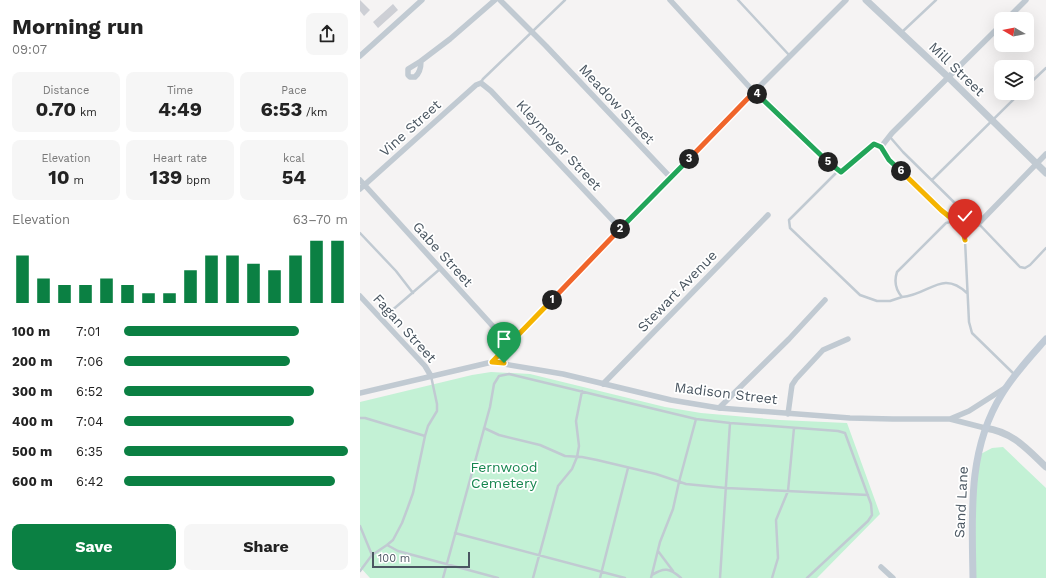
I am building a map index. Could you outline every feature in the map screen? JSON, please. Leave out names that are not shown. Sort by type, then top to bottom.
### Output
[{"type":"main road","points":[[985,428],[995,406],[1007,386],[1046,339]]},
{"type":"main road","name":"Sand Lane","points":[[973,578],[973,479],[977,456],[985,428]]},
{"type":"street","points":[[360,56],[422,0]]},
{"type":"street","points":[[421,61],[450,39],[495,0]]},
{"type":"street","points":[[500,0],[530,30]]},
{"type":"street","points":[[670,0],[754,92],[832,166]]},
{"type":"street","points":[[492,362],[754,92],[846,0]]},
{"type":"street","name":"Mill Street","points":[[866,0],[948,77],[1046,174]]},
{"type":"street","points":[[1014,12],[1026,0]]},
{"type":"street","name":"Meadow Street","points":[[530,30],[670,178]]},
{"type":"street","points":[[881,147],[889,137],[994,32]]},
{"type":"street","name":"Vine Street","points":[[361,185],[479,84]]},
{"type":"street","name":"Kleymeyer Street","points":[[479,84],[491,91],[621,229]]},
{"type":"street","points":[[978,224],[1046,154]]},
{"type":"street","name":"Gabe Street","points":[[361,185],[440,268],[509,344]]},
{"type":"street","name":"Stewart Avenue","points":[[603,384],[768,215]]},
{"type":"street","name":"Fagan Street","points":[[360,296],[425,366],[431,376]]},
{"type":"street","points":[[719,408],[825,300]]},
{"type":"street","points":[[788,414],[792,385],[796,378],[823,350],[848,338]]},
{"type":"street","name":"Madison Street","points":[[360,393],[492,362],[563,374],[671,400],[719,408],[788,414],[893,419],[950,419],[985,428]]},
{"type":"street","points":[[950,419],[969,411],[1007,386]]},
{"type":"street","points":[[985,428],[1011,436],[1046,467]]},
{"type":"street","points":[[882,567],[893,578]]},
{"type":"lane","points":[[479,84],[483,78],[530,30],[565,0]]},
{"type":"lane","points":[[738,0],[790,57]]},
{"type":"lane","points":[[900,33],[936,0]]},
{"type":"lane","points":[[1034,79],[1046,68]]},
{"type":"lane","points":[[932,180],[1013,100]]},
{"type":"lane","points":[[889,137],[1020,267],[1025,268],[1030,265],[1046,248]]},
{"type":"lane","points":[[832,166],[841,172],[874,144],[881,147],[889,160],[941,210],[962,227],[965,240],[968,322],[972,333],[1015,375]]},
{"type":"lane","points":[[839,170],[790,220],[790,228],[860,295],[877,302],[890,301],[902,296],[910,296],[938,284],[948,282],[961,287],[967,293]]},
{"type":"lane","points":[[902,296],[898,292],[896,284],[895,279],[897,272],[946,223],[955,220]]},
{"type":"lane","points":[[360,233],[413,293]]},
{"type":"lane","points":[[381,319],[413,293],[440,268]]},
{"type":"lane","points":[[443,578],[490,407],[494,384],[499,376],[509,374],[696,419],[838,431],[845,433],[872,508],[870,517],[807,578]]},
{"type":"lane","points":[[360,571],[372,555],[388,545],[397,534],[408,507],[413,493],[425,436],[428,426],[437,410],[431,376]]},
{"type":"lane","points":[[533,578],[558,486],[572,469],[577,457],[578,441],[576,421],[582,391]]},
{"type":"lane","points":[[360,418],[365,418],[425,436]]},
{"type":"lane","points":[[651,577],[658,551],[674,508],[679,482],[696,419]]},
{"type":"lane","points":[[720,578],[730,423]]},
{"type":"lane","points":[[484,428],[499,435],[540,446],[565,456],[577,457],[656,474],[679,482],[694,485],[868,495]]},
{"type":"lane","points":[[772,578],[778,558],[776,520],[788,491],[794,428]]},
{"type":"lane","points":[[600,578],[628,468]]},
{"type":"lane","points":[[360,526],[372,555]]},
{"type":"lane","points":[[455,533],[625,578]]},
{"type":"lane","points":[[388,545],[398,551],[498,578]]},
{"type":"lane","points":[[658,551],[674,572],[681,578]]},
{"type":"lane","points":[[651,577],[661,570],[674,572]]},
{"type":"green space","name":"Fernwood Cemetery","points":[[491,372],[530,374],[665,407],[701,413],[780,420],[847,423],[880,514],[817,578],[370,578],[360,567],[360,402],[472,375]]},
{"type":"green space","points":[[1003,447],[1046,488],[1046,578],[974,578],[977,456],[992,448]]},
{"type":"building","points":[[360,0],[370,10],[364,16],[360,11]]},
{"type":"building","points":[[393,4],[398,10],[378,28],[373,22]]},
{"type":"route","points":[[504,363],[492,362],[754,92],[832,166],[841,172],[874,144],[881,147],[889,160],[941,210],[962,227],[965,240]]}]
